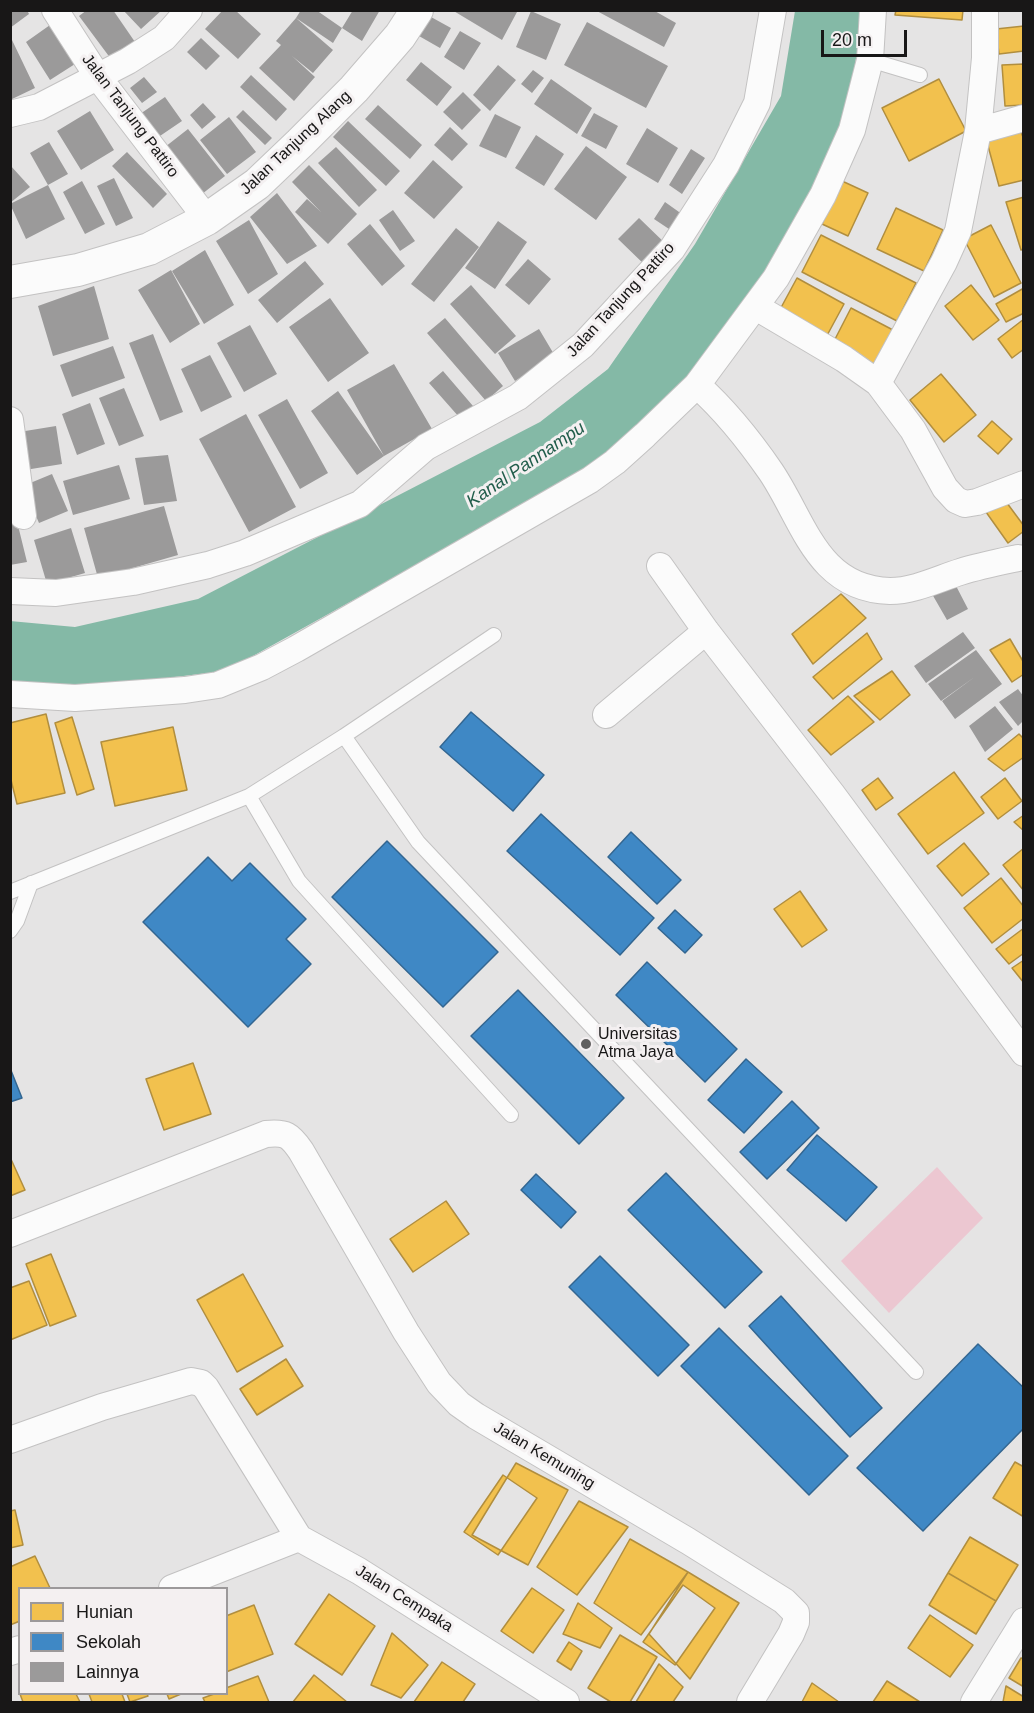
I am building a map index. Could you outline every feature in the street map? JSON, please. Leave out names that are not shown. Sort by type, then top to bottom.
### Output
[{"type":"street","name":"Jalan Tanjung Pattiro","points":[[55,10],[98,77],[207,219]]},
{"type":"street","points":[[10,114],[39,107],[128,62],[164,38],[189,10]]},
{"type":"street","name":"Jalan Tanjung Alang","points":[[10,282],[78,270],[149,249],[207,219],[257,184],[300,143],[354,89],[400,36],[417,10]]},
{"type":"street","name":"Jalan Tanjung Pattiro","points":[[10,591],[56,593],[134,582],[208,565],[245,553],[360,504],[426,447],[518,398],[584,345],[672,249],[726,165],[757,103],[773,10]]},
{"type":"street","points":[[10,694],[75,698],[185,690],[218,685],[262,667],[590,480],[645,435],[697,385],[776,278],[823,195],[852,130],[870,60],[873,10]]},
{"type":"street","points":[[878,382],[944,262],[958,231],[978,131],[985,58],[985,10]]},
{"type":"street","points":[[978,131],[1023,118]]},
{"type":"street","points":[[756,307],[878,382],[913,430],[945,488],[956,500],[965,504],[977,502],[1023,484]]},
{"type":"street","points":[[697,385],[738,425],[784,492],[799,523],[821,558],[837,574],[852,582],[890,591],[1018,558]]},
{"type":"street","points":[[10,420],[23,516]]},
{"type":"street","points":[[660,566],[706,631],[832,794],[1023,1053]]},
{"type":"street","points":[[606,715],[706,631]]},
{"type":"street","name":"Jalan Kemuning","points":[[10,1234],[266,1134],[279,1133],[291,1137],[406,1332],[439,1383],[459,1404],[775,1595],[796,1613],[796,1622],[791,1634],[750,1702]]},
{"type":"street","points":[[10,1440],[113,1403],[191,1381],[201,1383],[299,1538],[175,1587]]},
{"type":"street","name":"Jalan Cempaka","points":[[299,1538],[359,1571],[566,1702]]},
{"type":"street","points":[[974,1702],[1023,1621]]},
{"type":"lane","points":[[870,60],[920,75]]},
{"type":"lane","points":[[10,892],[249,796],[344,736],[494,635]]},
{"type":"lane","points":[[344,736],[418,842],[916,1372]]},
{"type":"lane","points":[[249,796],[299,881],[511,1115]]},
{"type":"lane","points":[[10,931],[17,921],[31,883]]},
{"type":"shaded area","points":[[937,1167],[983,1218],[889,1313],[841,1261]]},
{"type":"water","name":"Kanal Pannampu","points":[[795,11],[864,11],[840,153],[784,252],[686,379],[596,465],[226,671],[63,690],[11,686],[10,621],[75,627],[198,599],[540,422],[608,369],[695,244],[781,96]]},
{"type":"building: Hunian","points":[[896,10],[963,10],[962,20],[895,15]]},
{"type":"building: Hunian","points":[[1024,26],[1024,51],[999,54],[996,29]]},
{"type":"building: Hunian","points":[[1024,64],[1024,105],[1005,106],[1002,65]]},
{"type":"building: Hunian","points":[[939,79],[966,131],[909,161],[882,108]]},
{"type":"building: Hunian","points":[[1019,126],[1024,140],[1024,180],[999,186],[985,135]]},
{"type":"building: Hunian","points":[[842,181],[868,193],[848,236],[822,224]]},
{"type":"building: Hunian","points":[[1024,197],[1024,249],[1021,250],[1006,202]]},
{"type":"building: Hunian","points":[[896,208],[943,230],[924,271],[877,249]]},
{"type":"building: Hunian","points":[[991,225],[1021,283],[994,297],[964,239]]},
{"type":"building: Hunian","points":[[821,235],[916,283],[897,321],[802,272]]},
{"type":"building: Hunian","points":[[797,278],[844,304],[824,341],[777,315]]},
{"type":"building: Hunian","points":[[971,285],[999,320],[973,340],[945,306]]},
{"type":"building: Hunian","points":[[1024,288],[1024,313],[1006,322],[996,304]]},
{"type":"building: Hunian","points":[[851,308],[893,330],[875,366],[832,345]]},
{"type":"building: Hunian","points":[[1024,319],[1024,349],[1012,358],[998,339]]},
{"type":"building: Hunian","points":[[941,374],[976,415],[944,442],[910,400]]},
{"type":"building: Hunian","points":[[992,421],[1012,439],[998,454],[978,436]]},
{"type":"building: Hunian","points":[[1004,499],[1024,526],[1024,531],[1008,543],[986,512]]},
{"type":"building: Hunian","points":[[841,594],[866,618],[813,664],[792,634]]},
{"type":"building: Hunian","points":[[867,633],[882,659],[833,699],[813,677]]},
{"type":"building: Hunian","points":[[1010,639],[1024,663],[1024,674],[1012,682],[990,650]]},
{"type":"building: Hunian","points":[[892,671],[910,695],[880,720],[854,696]]},
{"type":"building: Hunian","points":[[848,696],[874,722],[831,755],[808,730]]},
{"type":"building: Hunian","points":[[46,714],[65,793],[17,804],[10,776],[10,723]]},
{"type":"building: Hunian","points":[[72,717],[94,789],[77,795],[55,723]]},
{"type":"building: Hunian","points":[[173,727],[187,790],[115,806],[101,742]]},
{"type":"building: Hunian","points":[[1019,734],[1024,739],[1024,757],[1004,771],[988,759]]},
{"type":"building: Hunian","points":[[954,772],[984,813],[928,854],[898,814]]},
{"type":"building: Hunian","points":[[878,778],[893,798],[876,810],[862,790]]},
{"type":"building: Hunian","points":[[1005,778],[1022,801],[998,819],[981,797]]},
{"type":"building: Hunian","points":[[1024,815],[1024,831],[1014,822]]},
{"type":"building: Hunian","points":[[964,843],[989,874],[962,896],[937,866]]},
{"type":"building: Hunian","points":[[1024,848],[1024,891],[1003,865]]},
{"type":"building: Hunian","points":[[1001,878],[1024,907],[1024,918],[992,943],[964,908]]},
{"type":"building: Hunian","points":[[800,891],[827,930],[802,947],[774,909]]},
{"type":"building: Hunian","points":[[1024,928],[1024,953],[1009,964],[996,949]]},
{"type":"building: Hunian","points":[[1024,960],[1024,983],[1012,968]]},
{"type":"building: Hunian","points":[[193,1063],[211,1114],[164,1130],[146,1079]]},
{"type":"building: Hunian","points":[[10,1157],[25,1190],[10,1196]]},
{"type":"building: Hunian","points":[[446,1201],[469,1234],[413,1272],[390,1239]]},
{"type":"building: Hunian","points":[[51,1254],[76,1316],[50,1326],[26,1264]]},
{"type":"building: Hunian","points":[[243,1274],[283,1346],[237,1372],[197,1300]]},
{"type":"building: Hunian","points":[[29,1281],[47,1325],[10,1340],[10,1288]]},
{"type":"building: Hunian","points":[[286,1359],[303,1386],[257,1415],[240,1389]]},
{"type":"building: Hunian","points":[[1015,1462],[1024,1467],[1024,1517],[993,1498]]},
{"type":"building: Hunian","points":[[516,1463],[568,1490],[528,1565],[472,1535]]},
{"type":"building: Hunian","points":[[503,1475],[537,1498],[498,1555],[464,1532]]},
{"type":"building: Hunian","points":[[579,1501],[628,1527],[577,1595],[537,1567]]},
{"type":"building: Hunian","points":[[15,1510],[23,1545],[10,1548],[10,1511]]},
{"type":"building: Hunian","points":[[970,1537],[1018,1565],[996,1601],[948,1573]]},
{"type":"building: Hunian","points":[[630,1539],[688,1572],[641,1635],[594,1603]]},
{"type":"building: Hunian","points":[[35,1556],[50,1587],[18,1587],[18,1622],[10,1625],[10,1567]]},
{"type":"building: Hunian","points":[[688,1572],[739,1603],[690,1679],[649,1634]]},
{"type":"building: Hunian","points":[[948,1573],[996,1601],[976,1634],[929,1605]]},
{"type":"building: Hunian","points":[[683,1585],[715,1608],[675,1665],[643,1642]]},
{"type":"building: Hunian","points":[[532,1588],[564,1610],[533,1653],[501,1631]]},
{"type":"building: Hunian","points":[[329,1594],[375,1626],[342,1675],[295,1644]]},
{"type":"building: Hunian","points":[[578,1603],[612,1628],[600,1648],[563,1634]]},
{"type":"building: Hunian","points":[[254,1605],[273,1654],[228,1671],[228,1615]]},
{"type":"building: Hunian","points":[[930,1615],[973,1645],[950,1677],[908,1648]]},
{"type":"building: Hunian","points":[[392,1633],[428,1665],[401,1698],[371,1685]]},
{"type":"building: Hunian","points":[[620,1635],[657,1657],[630,1702],[611,1702],[588,1688]]},
{"type":"building: Hunian","points":[[569,1642],[582,1651],[571,1670],[557,1661]]},
{"type":"building: Hunian","points":[[1021,1658],[1024,1659],[1024,1687],[1009,1678]]},
{"type":"building: Hunian","points":[[442,1662],[475,1684],[463,1702],[414,1702]]},
{"type":"building: Hunian","points":[[659,1664],[683,1687],[673,1702],[636,1702]]},
{"type":"building: Hunian","points":[[314,1675],[347,1702],[293,1702]]},
{"type":"building: Hunian","points":[[258,1676],[269,1702],[205,1702],[203,1698],[211,1695],[228,1695],[228,1687]]},
{"type":"building: Hunian","points":[[887,1681],[920,1702],[873,1702]]},
{"type":"building: Hunian","points":[[812,1683],[839,1702],[802,1702]]},
{"type":"building: Hunian","points":[[1006,1686],[1024,1697],[1024,1702],[1003,1702]]},
{"type":"building: Hunian","points":[[20,1695],[76,1695],[80,1702],[23,1702]]},
{"type":"building: Hunian","points":[[89,1695],[122,1695],[125,1702],[92,1702]]},
{"type":"building: Hunian","points":[[127,1695],[148,1696],[130,1702]]},
{"type":"building: Sekolah","points":[[471,712],[544,775],[513,811],[440,747]]},
{"type":"building: Sekolah","points":[[541,814],[654,918],[620,955],[507,851]]},
{"type":"building: Sekolah","points":[[631,832],[681,880],[657,904],[608,857]]},
{"type":"building: Sekolah","points":[[387,841],[498,952],[443,1007],[332,897]]},
{"type":"building: Sekolah","points":[[208,857],[232,881],[250,863],[306,919],[286,939],[311,964],[248,1027],[143,922]]},
{"type":"building: Sekolah","points":[[675,910],[702,935],[685,953],[658,928]]},
{"type":"building: Sekolah","points":[[647,962],[737,1049],[705,1082],[616,995]]},
{"type":"building: Sekolah","points":[[518,990],[624,1098],[579,1144],[471,1036]]},
{"type":"building: Sekolah","points":[[746,1059],[782,1092],[744,1133],[708,1100]]},
{"type":"building: Sekolah","points":[[10,1068],[22,1098],[10,1102]]},
{"type":"building: Sekolah","points":[[792,1101],[819,1128],[767,1179],[740,1152]]},
{"type":"building: Sekolah","points":[[817,1135],[877,1187],[846,1221],[787,1170]]},
{"type":"building: Sekolah","points":[[666,1173],[762,1272],[725,1308],[628,1210]]},
{"type":"building: Sekolah","points":[[536,1174],[576,1212],[561,1228],[521,1190]]},
{"type":"building: Sekolah","points":[[600,1256],[689,1345],[658,1376],[569,1287]]},
{"type":"building: Sekolah","points":[[781,1296],[882,1408],[850,1437],[749,1326]]},
{"type":"building: Sekolah","points":[[719,1328],[848,1456],[809,1495],[681,1366]]},
{"type":"building: Sekolah","points":[[978,1344],[1024,1388],[1024,1428],[923,1531],[857,1468]]},
{"type":"building: Lainnya","points":[[10,10],[27,10],[29,14],[10,28]]},
{"type":"building: Lainnya","points":[[87,10],[113,10],[135,42],[111,59],[79,16]]},
{"type":"building: Lainnya","points":[[123,10],[162,10],[141,29]]},
{"type":"building: Lainnya","points":[[223,10],[235,10],[261,34],[238,59],[205,29]]},
{"type":"building: Lainnya","points":[[301,10],[316,10],[342,28],[333,43],[296,18]]},
{"type":"building: Lainnya","points":[[353,10],[380,10],[362,41],[342,28]]},
{"type":"building: Lainnya","points":[[452,10],[515,10],[517,12],[502,40]]},
{"type":"building: Lainnya","points":[[595,10],[653,10],[676,23],[664,47]]},
{"type":"building: Lainnya","points":[[531,11],[561,24],[546,60],[516,47]]},
{"type":"building: Lainnya","points":[[431,17],[451,28],[440,48],[419,36]]},
{"type":"building: Lainnya","points":[[296,18],[333,50],[313,73],[292,56],[315,77],[294,101],[259,68],[281,45],[276,41]]},
{"type":"building: Lainnya","points":[[587,22],[668,66],[646,108],[564,65]]},
{"type":"building: Lainnya","points":[[50,25],[75,64],[50,80],[26,42]]},
{"type":"building: Lainnya","points":[[460,31],[481,43],[464,70],[444,57]]},
{"type":"building: Lainnya","points":[[201,38],[220,56],[206,70],[187,52]]},
{"type":"building: Lainnya","points":[[12,40],[35,88],[10,100],[10,41]]},
{"type":"building: Lainnya","points":[[421,62],[452,87],[437,106],[406,80]]},
{"type":"building: Lainnya","points":[[498,65],[516,80],[490,111],[473,95]]},
{"type":"building: Lainnya","points":[[533,70],[544,78],[532,93],[521,84]]},
{"type":"building: Lainnya","points":[[251,75],[287,109],[276,121],[240,87]]},
{"type":"building: Lainnya","points":[[144,77],[157,92],[142,103],[130,88]]},
{"type":"building: Lainnya","points":[[551,79],[592,108],[577,134],[534,104]]},
{"type":"building: Lainnya","points":[[463,92],[481,110],[462,130],[443,112]]},
{"type":"building: Lainnya","points":[[165,97],[182,121],[157,138],[140,114]]},
{"type":"building: Lainnya","points":[[203,103],[216,117],[202,129],[190,115]]},
{"type":"building: Lainnya","points":[[378,105],[422,145],[410,159],[365,119]]},
{"type":"building: Lainnya","points":[[243,110],[272,138],[265,145],[236,117]]},
{"type":"building: Lainnya","points":[[90,111],[114,150],[81,170],[57,131]]},
{"type":"building: Lainnya","points":[[594,113],[618,126],[606,149],[581,136]]},
{"type":"building: Lainnya","points":[[495,114],[521,127],[506,158],[479,146]]},
{"type":"building: Lainnya","points":[[229,117],[256,152],[227,174],[200,140]]},
{"type":"building: Lainnya","points":[[348,121],[400,171],[386,186],[333,137]]},
{"type":"building: Lainnya","points":[[450,127],[468,144],[452,161],[434,145]]},
{"type":"building: Lainnya","points":[[647,128],[678,148],[658,183],[626,164]]},
{"type":"building: Lainnya","points":[[188,129],[225,176],[202,194],[165,147]]},
{"type":"building: Lainnya","points":[[536,135],[564,154],[544,186],[515,168]]},
{"type":"building: Lainnya","points":[[49,142],[68,174],[48,185],[30,153]]},
{"type":"building: Lainnya","points":[[586,146],[627,177],[596,220],[554,189]]},
{"type":"building: Lainnya","points":[[336,147],[377,190],[359,207],[318,163]]},
{"type":"building: Lainnya","points":[[691,149],[705,158],[682,194],[669,185]]},
{"type":"building: Lainnya","points":[[127,152],[167,194],[153,208],[112,166]]},
{"type":"building: Lainnya","points":[[433,160],[463,187],[434,219],[404,193]]},
{"type":"building: Lainnya","points":[[10,165],[30,187],[10,203]]},
{"type":"building: Lainnya","points":[[309,165],[357,214],[328,244],[295,212],[307,199],[321,212],[292,182]]},
{"type":"building: Lainnya","points":[[114,178],[133,218],[116,226],[97,186]]},
{"type":"building: Lainnya","points":[[82,181],[105,224],[85,234],[63,192]]},
{"type":"building: Lainnya","points":[[48,185],[65,219],[26,239],[10,204]]},
{"type":"building: Lainnya","points":[[277,193],[317,246],[287,264],[250,217]]},
{"type":"building: Lainnya","points":[[665,202],[686,217],[675,233],[654,219]]},
{"type":"building: Lainnya","points":[[393,210],[415,241],[400,251],[379,220]]},
{"type":"building: Lainnya","points":[[639,218],[669,247],[648,268],[618,239]]},
{"type":"building: Lainnya","points":[[249,220],[278,274],[248,294],[216,241]]},
{"type":"building: Lainnya","points":[[498,221],[527,242],[495,289],[465,268]]},
{"type":"building: Lainnya","points":[[370,224],[405,266],[382,286],[347,244]]},
{"type":"building: Lainnya","points":[[456,228],[479,247],[434,302],[411,284]]},
{"type":"building: Lainnya","points":[[205,250],[234,305],[204,324],[172,271]]},
{"type":"building: Lainnya","points":[[528,259],[551,279],[529,305],[505,285]]},
{"type":"building: Lainnya","points":[[305,261],[324,284],[277,323],[258,300]]},
{"type":"building: Lainnya","points":[[171,270],[200,324],[170,343],[138,290]]},
{"type":"building: Lainnya","points":[[471,285],[516,336],[495,354],[450,304]]},
{"type":"building: Lainnya","points":[[94,286],[109,339],[53,356],[38,306]]},
{"type":"building: Lainnya","points":[[330,298],[369,353],[328,382],[289,327]]},
{"type":"building: Lainnya","points":[[445,318],[503,386],[486,401],[427,333]]},
{"type":"building: Lainnya","points":[[250,325],[277,374],[244,392],[217,343]]},
{"type":"building: Lainnya","points":[[539,329],[555,356],[515,381],[498,353]]},
{"type":"building: Lainnya","points":[[153,334],[183,412],[160,421],[129,343]]},
{"type":"building: Lainnya","points":[[113,346],[125,378],[72,397],[60,365]]},
{"type":"building: Lainnya","points":[[210,355],[232,397],[201,412],[181,369]]},
{"type":"building: Lainnya","points":[[394,364],[432,429],[384,456],[347,390]]},
{"type":"building: Lainnya","points":[[443,371],[473,406],[459,417],[429,383]]},
{"type":"building: Lainnya","points":[[124,388],[144,436],[119,446],[99,398]]},
{"type":"building: Lainnya","points":[[338,391],[384,456],[357,475],[311,411]]},
{"type":"building: Lainnya","points":[[287,399],[328,473],[300,489],[258,415]]},
{"type":"building: Lainnya","points":[[90,403],[105,444],[77,455],[62,414]]},
{"type":"building: Lainnya","points":[[246,414],[296,507],[249,532],[199,439]]},
{"type":"building: Lainnya","points":[[56,426],[62,464],[25,470],[19,432]]},
{"type":"building: Lainnya","points":[[168,455],[177,501],[144,505],[135,458]]},
{"type":"building: Lainnya","points":[[119,465],[130,499],[73,515],[63,481]]},
{"type":"building: Lainnya","points":[[52,474],[68,511],[39,523],[23,486]]},
{"type":"building: Lainnya","points":[[10,493],[27,562],[10,565]]},
{"type":"building: Lainnya","points":[[164,506],[178,555],[98,578],[84,528]]},
{"type":"building: Lainnya","points":[[71,528],[85,573],[47,584],[34,540]]},
{"type":"building: Lainnya","points":[[954,582],[968,609],[947,620],[932,594]]},
{"type":"building: Lainnya","points":[[963,632],[975,648],[926,683],[914,666]]},
{"type":"building: Lainnya","points":[[976,650],[1002,684],[955,719],[942,701],[976,676],[941,701],[928,684]]},
{"type":"building: Lainnya","points":[[1018,689],[1024,697],[1024,720],[1018,726],[999,702]]},
{"type":"building: Lainnya","points":[[995,706],[1013,729],[985,752],[969,726]]},
{"type":"place","name":"Universitas Atma Jaya","points":[[586,1044]]}]
